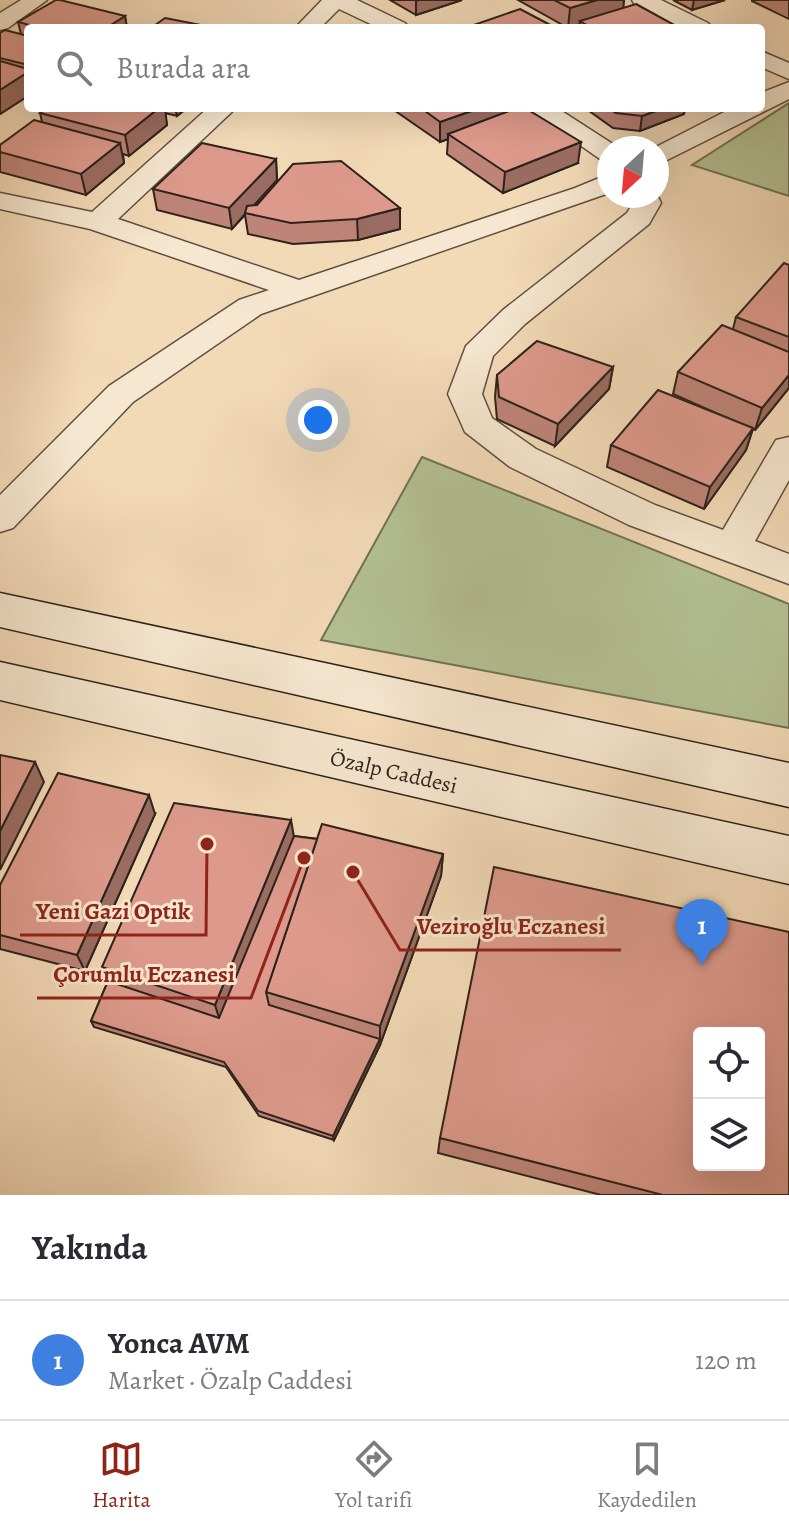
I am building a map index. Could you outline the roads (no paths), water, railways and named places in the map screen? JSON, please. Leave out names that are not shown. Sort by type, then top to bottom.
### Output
[{"type":"main road","points":[[0,610],[789,785]]},
{"type":"main road","name":"Özalp Caddesi","points":[[0,681],[789,860]]},
{"type":"street","points":[[0,23],[36,0]]},
{"type":"street","points":[[311,24],[337,0],[388,24]]},
{"type":"street","points":[[643,0],[692,24]]},
{"type":"street","points":[[765,60],[789,72]]},
{"type":"street","points":[[765,101],[789,89]]},
{"type":"street","points":[[98,222],[219,112]]},
{"type":"street","points":[[546,112],[597,145]]},
{"type":"street","points":[[669,151],[744,112]]},
{"type":"street","points":[[0,518],[121,394],[250,307],[597,188]]},
{"type":"street","points":[[0,201],[98,222],[300,291]]},
{"type":"street","points":[[644,208],[639,218],[514,317],[478,353],[465,394],[477,424],[523,458],[642,515],[789,569]]},
{"type":"street","points":[[731,549],[789,449]]},
{"type":"place","name":"Yeni Gazi Optik","points":[[207,844]]},
{"type":"place","name":"Çorumlu Eczanesi","points":[[304,858]]},
{"type":"place","name":"Veziroğlu Eczanesi","points":[[353,872]]},
{"type":"place","name":"Yonca AVM","points":[[702,965]]}]
